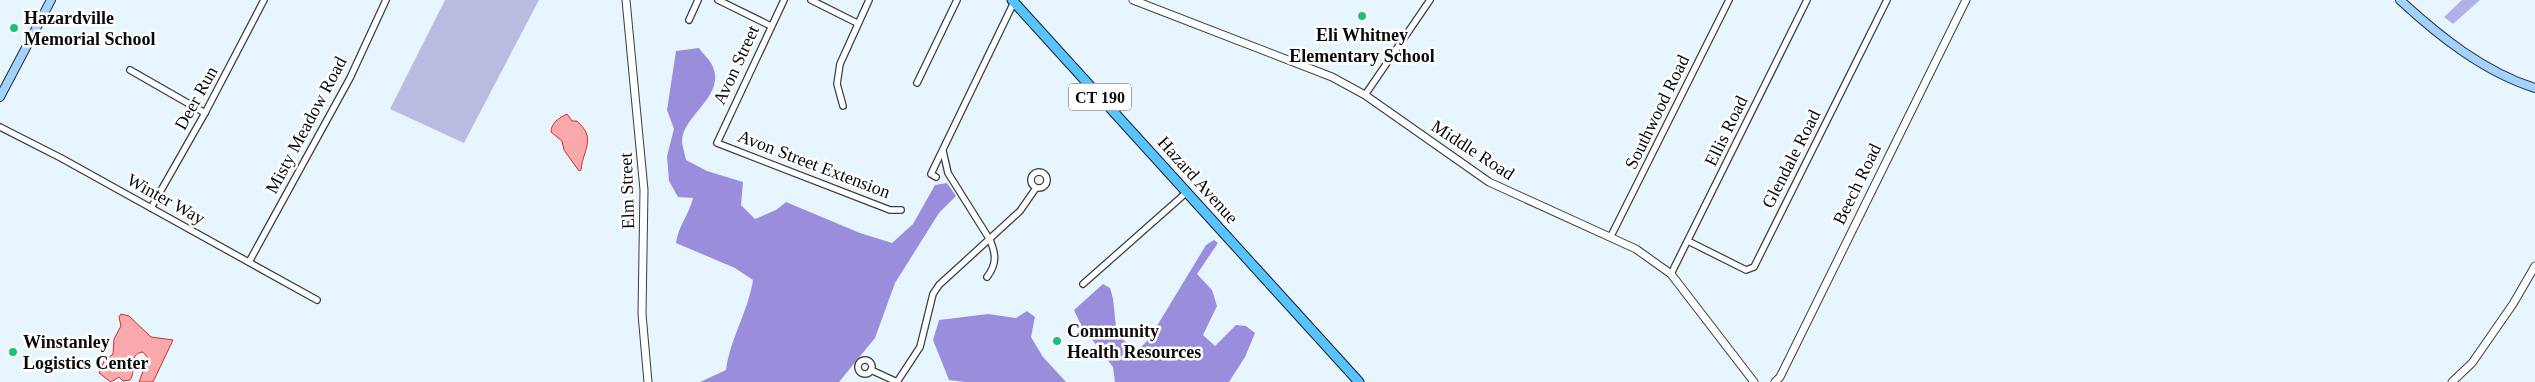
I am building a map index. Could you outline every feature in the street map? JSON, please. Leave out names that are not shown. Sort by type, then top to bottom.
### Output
[{"type":"main road","points":[[0,97],[51,0]]},
{"type":"main road","points":[[2400,0],[2430,27],[2482,62],[2508,77],[2535,88]]},
{"type":"main road","name":"Hazard Avenue","points":[[1014,1],[1359,382]]},
{"type":"street","name":"Deer Run","points":[[151,208],[205,113],[264,0]]},
{"type":"street","name":"Misty Meadow Road","points":[[249,262],[350,78],[386,0]]},
{"type":"street","name":"Elm Street","points":[[626,0],[644,190],[642,314],[648,382]]},
{"type":"street","points":[[689,20],[698,0]]},
{"type":"street","points":[[718,0],[771,26]]},
{"type":"street","name":"Avon Street","points":[[717,144],[784,0]]},
{"type":"street","points":[[810,0],[857,23]]},
{"type":"street","points":[[843,106],[837,84],[838,71],[857,23],[869,0]]},
{"type":"street","points":[[917,83],[958,0]]},
{"type":"street","name":"Middle Road","points":[[1133,0],[1332,77],[1365,95],[1489,182],[1611,236],[1648,257],[1671,274],[1754,382]]},
{"type":"street","points":[[1365,95],[1430,0]]},
{"type":"street","name":"Southwood Road","points":[[1611,236],[1729,0]]},
{"type":"street","name":"Ellis Road","points":[[1671,274],[1807,0]]},
{"type":"street","name":"Glendale Road","points":[[1688,241],[1746,270],[1754,267],[1887,0]]},
{"type":"street","name":"Beech Road","points":[[1775,382],[1780,377],[1966,0]]},
{"type":"street","points":[[936,177],[931,174],[1014,1]]},
{"type":"street","points":[[130,70],[205,113]]},
{"type":"street","name":"Winter Way","points":[[0,127],[317,300]]},
{"type":"street","name":"Avon Street Extension","points":[[717,144],[890,210],[901,210]]},
{"type":"street","points":[[943,151],[948,173],[990,240],[995,256],[994,269],[988,277]]},
{"type":"street","points":[[871,370],[897,382],[920,347],[933,294],[939,285],[1020,212],[1036,188]]},
{"type":"street","points":[[1083,284],[1187,192]]},
{"type":"street","points":[[2452,382],[2472,363],[2532,280],[2535,266]]},
{"type":"shaded area","points":[[445,0],[539,0],[464,143],[390,109]]},
{"type":"shaded area","points":[[2462,0],[2480,0],[2453,24],[2444,17]]},
{"type":"shaded area","points":[[699,48],[713,67],[714,87],[684,131],[682,145],[686,160],[707,171],[743,182],[741,205],[755,219],[776,210],[786,202],[860,233],[892,243],[913,224],[935,185],[947,183],[956,196],[939,213],[895,283],[875,338],[839,382],[700,382],[726,370],[731,347],[751,292],[753,280],[735,268],[676,243],[693,198],[678,197],[669,181],[667,156],[674,129],[667,110],[676,51]]},
{"type":"shaded area","points":[[567,114],[572,121],[577,121],[583,127],[588,139],[581,170],[579,171],[564,150],[562,141],[551,132],[554,123]]},
{"type":"shaded area","points":[[1214,240],[1218,243],[1197,274],[1212,290],[1217,306],[1203,335],[1215,346],[1236,325],[1246,326],[1255,333],[1245,357],[1229,382],[1115,382],[1113,367],[1081,325],[1074,310],[1103,284],[1110,288],[1118,331],[1128,344],[1138,350],[1149,339],[1206,245]]},
{"type":"shaded area","points":[[1027,311],[1035,317],[1031,337],[1043,357],[1066,382],[965,382],[949,380],[933,340],[939,320],[988,314],[1016,318]]},
{"type":"shaded area","points":[[121,314],[129,316],[151,337],[173,340],[153,382],[139,382],[148,358],[143,352],[135,356],[133,373],[130,380],[123,381],[119,377],[111,382],[99,373],[104,361],[113,354],[114,339],[121,326],[119,317]]},
{"type":"place","name":"Eli Whitney Elementary School","points":[[1362,16]]},
{"type":"place","name":"Hazardville Memorial School","points":[[14,28]]},
{"type":"place","name":"Community Health Resources","points":[[1057,341]]},
{"type":"place","name":"Winstanley Logistics Center","points":[[13,352]]}]
